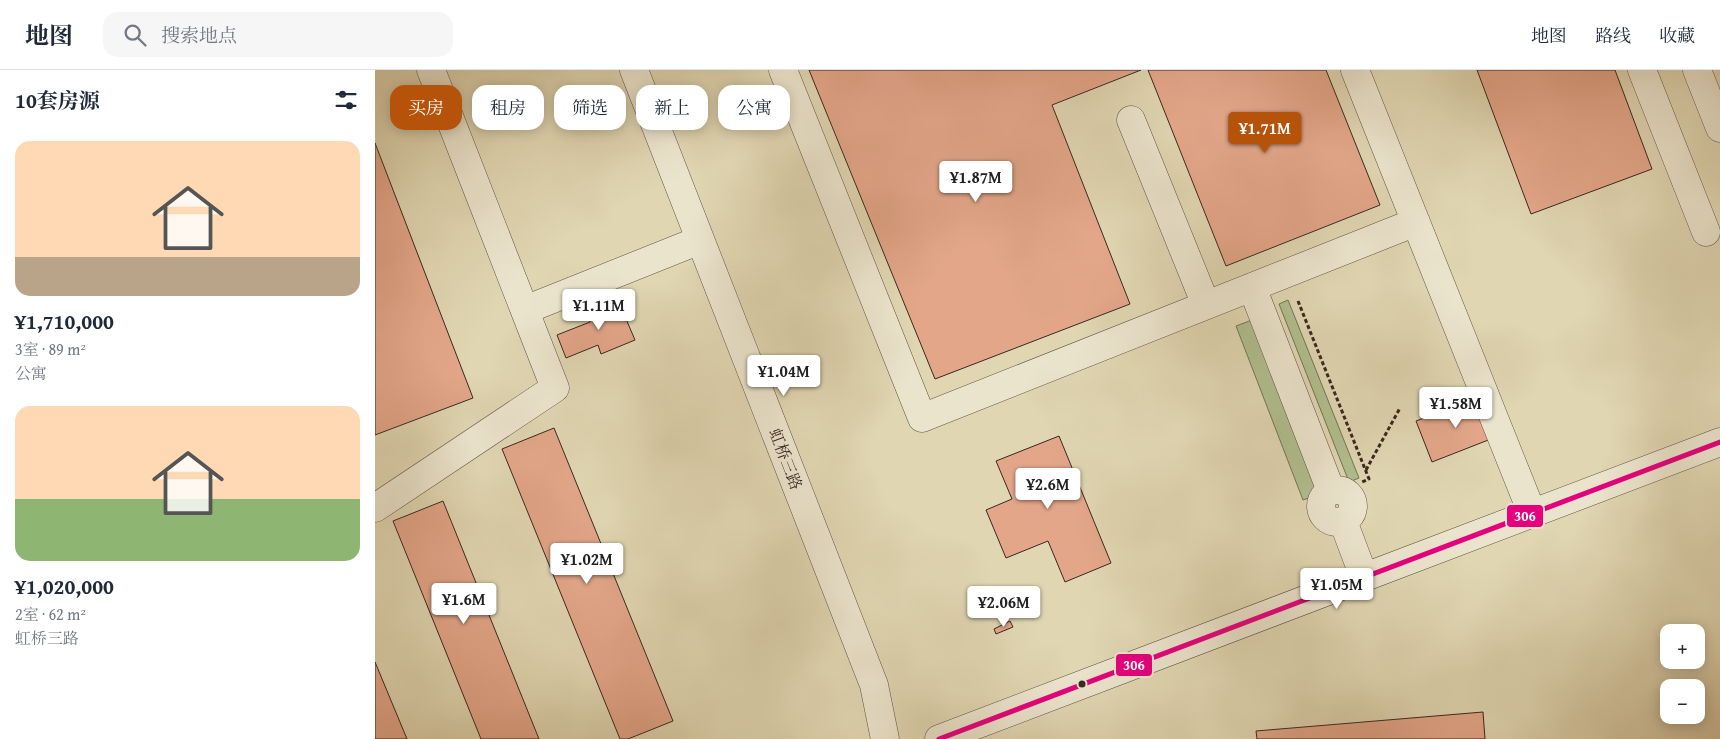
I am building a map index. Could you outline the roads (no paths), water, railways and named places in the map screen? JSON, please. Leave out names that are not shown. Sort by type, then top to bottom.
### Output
[{"type":"street","points":[[375,508],[555,388],[431,70]]},
{"type":"street","name":"虹桥三路","points":[[634,70],[874,685],[885,739]]},
{"type":"street","points":[[783,70],[922,418],[1416,222]]},
{"type":"street","points":[[1355,70],[1532,513]]},
{"type":"street","points":[[1643,70],[1706,232]]},
{"type":"street","points":[[1697,70],[1720,128]]},
{"type":"street","points":[[1131,120],[1206,305]]},
{"type":"street","points":[[525,310],[700,240]]},
{"type":"street","points":[[1252,287],[1342,488],[1323,497],[1320,506],[1321,511],[1328,519],[1337,522],[1343,521],[1364,577]]},
{"type":"street","points":[[939,739],[1720,442]]}]
